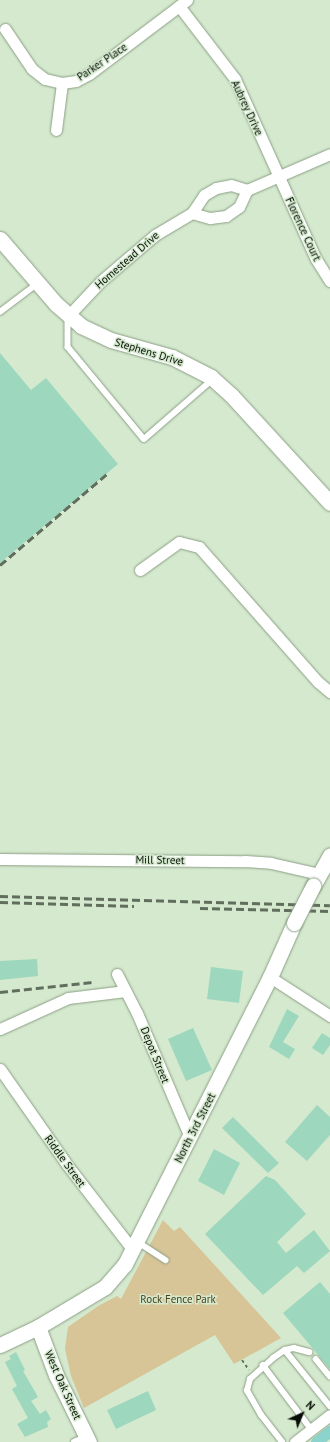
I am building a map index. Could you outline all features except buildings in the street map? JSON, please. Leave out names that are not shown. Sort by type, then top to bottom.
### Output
[{"type":"main road","name":"Stephens Drive","points":[[0,239],[37,284],[68,316],[96,334],[172,357],[199,369],[213,379],[232,396],[330,503]]},
{"type":"main road","name":"North 3rd Street","points":[[0,1345],[38,1327],[105,1288],[135,1246],[270,977],[294,923],[330,855]]},
{"type":"main road","name":"West Oak Street","points":[[38,1327],[83,1440]]},
{"type":"street","name":"Parker Place","points":[[5,29],[32,69],[45,79],[62,84],[76,81],[89,74],[183,3]]},
{"type":"street","name":"Aubrey Drive","points":[[183,3],[235,79],[279,176]]},
{"type":"street","points":[[56,130],[62,84]]},
{"type":"street","points":[[192,213],[210,218],[226,216],[239,207],[247,190],[330,154]]},
{"type":"street","name":"Florence Court","points":[[279,176],[316,259],[330,281]]},
{"type":"street","name":"Homestead Drive","points":[[68,316],[101,281],[149,240],[192,213],[204,195],[216,188],[231,185],[247,190]]},
{"type":"street","points":[[140,570],[179,542],[199,547],[318,682],[330,692]]},
{"type":"street","name":"Mill Street","points":[[0,860],[245,861],[271,863],[316,880]]},
{"type":"street","name":"Depot Street","points":[[117,974],[126,991],[190,1137]]},
{"type":"street","points":[[270,977],[330,1016]]},
{"type":"street","points":[[0,1029],[68,998],[126,991]]},
{"type":"street","name":"Riddle Street","points":[[0,1069],[68,1166],[135,1246]]},
{"type":"street","points":[[295,1442],[330,1415]]},
{"type":"lane","points":[[0,312],[37,284]]},
{"type":"lane","points":[[68,316],[68,348],[144,439],[213,379]]},
{"type":"lane","points":[[135,1246],[166,1260]]},
{"type":"lane","points":[[282,1442],[260,1415],[247,1391],[254,1375],[264,1365],[285,1350],[294,1348],[309,1352]]},
{"type":"lane","points":[[285,1350],[330,1406]]},
{"type":"lane","points":[[316,1359],[330,1376]]},
{"type":"lane","points":[[264,1365],[312,1430]]},
{"type":"path","points":[[242,1360],[254,1375]]},
{"type":"green space","name":"Rock Fence Park","points":[[163,1220],[174,1231],[180,1227],[281,1338],[234,1364],[215,1335],[84,1408],[71,1376],[65,1349],[68,1327],[98,1306],[117,1296],[121,1299]]},
{"type":"waterway","points":[[316,1442],[330,1431]]},
{"type":"railway","points":[[0,565],[108,473]]},
{"type":"railway","points":[[0,896],[330,905]]},
{"type":"railway","points":[[0,902],[134,906]]},
{"type":"railway","points":[[200,908],[330,911]]},
{"type":"railway","points":[[0,992],[92,982]]}]
